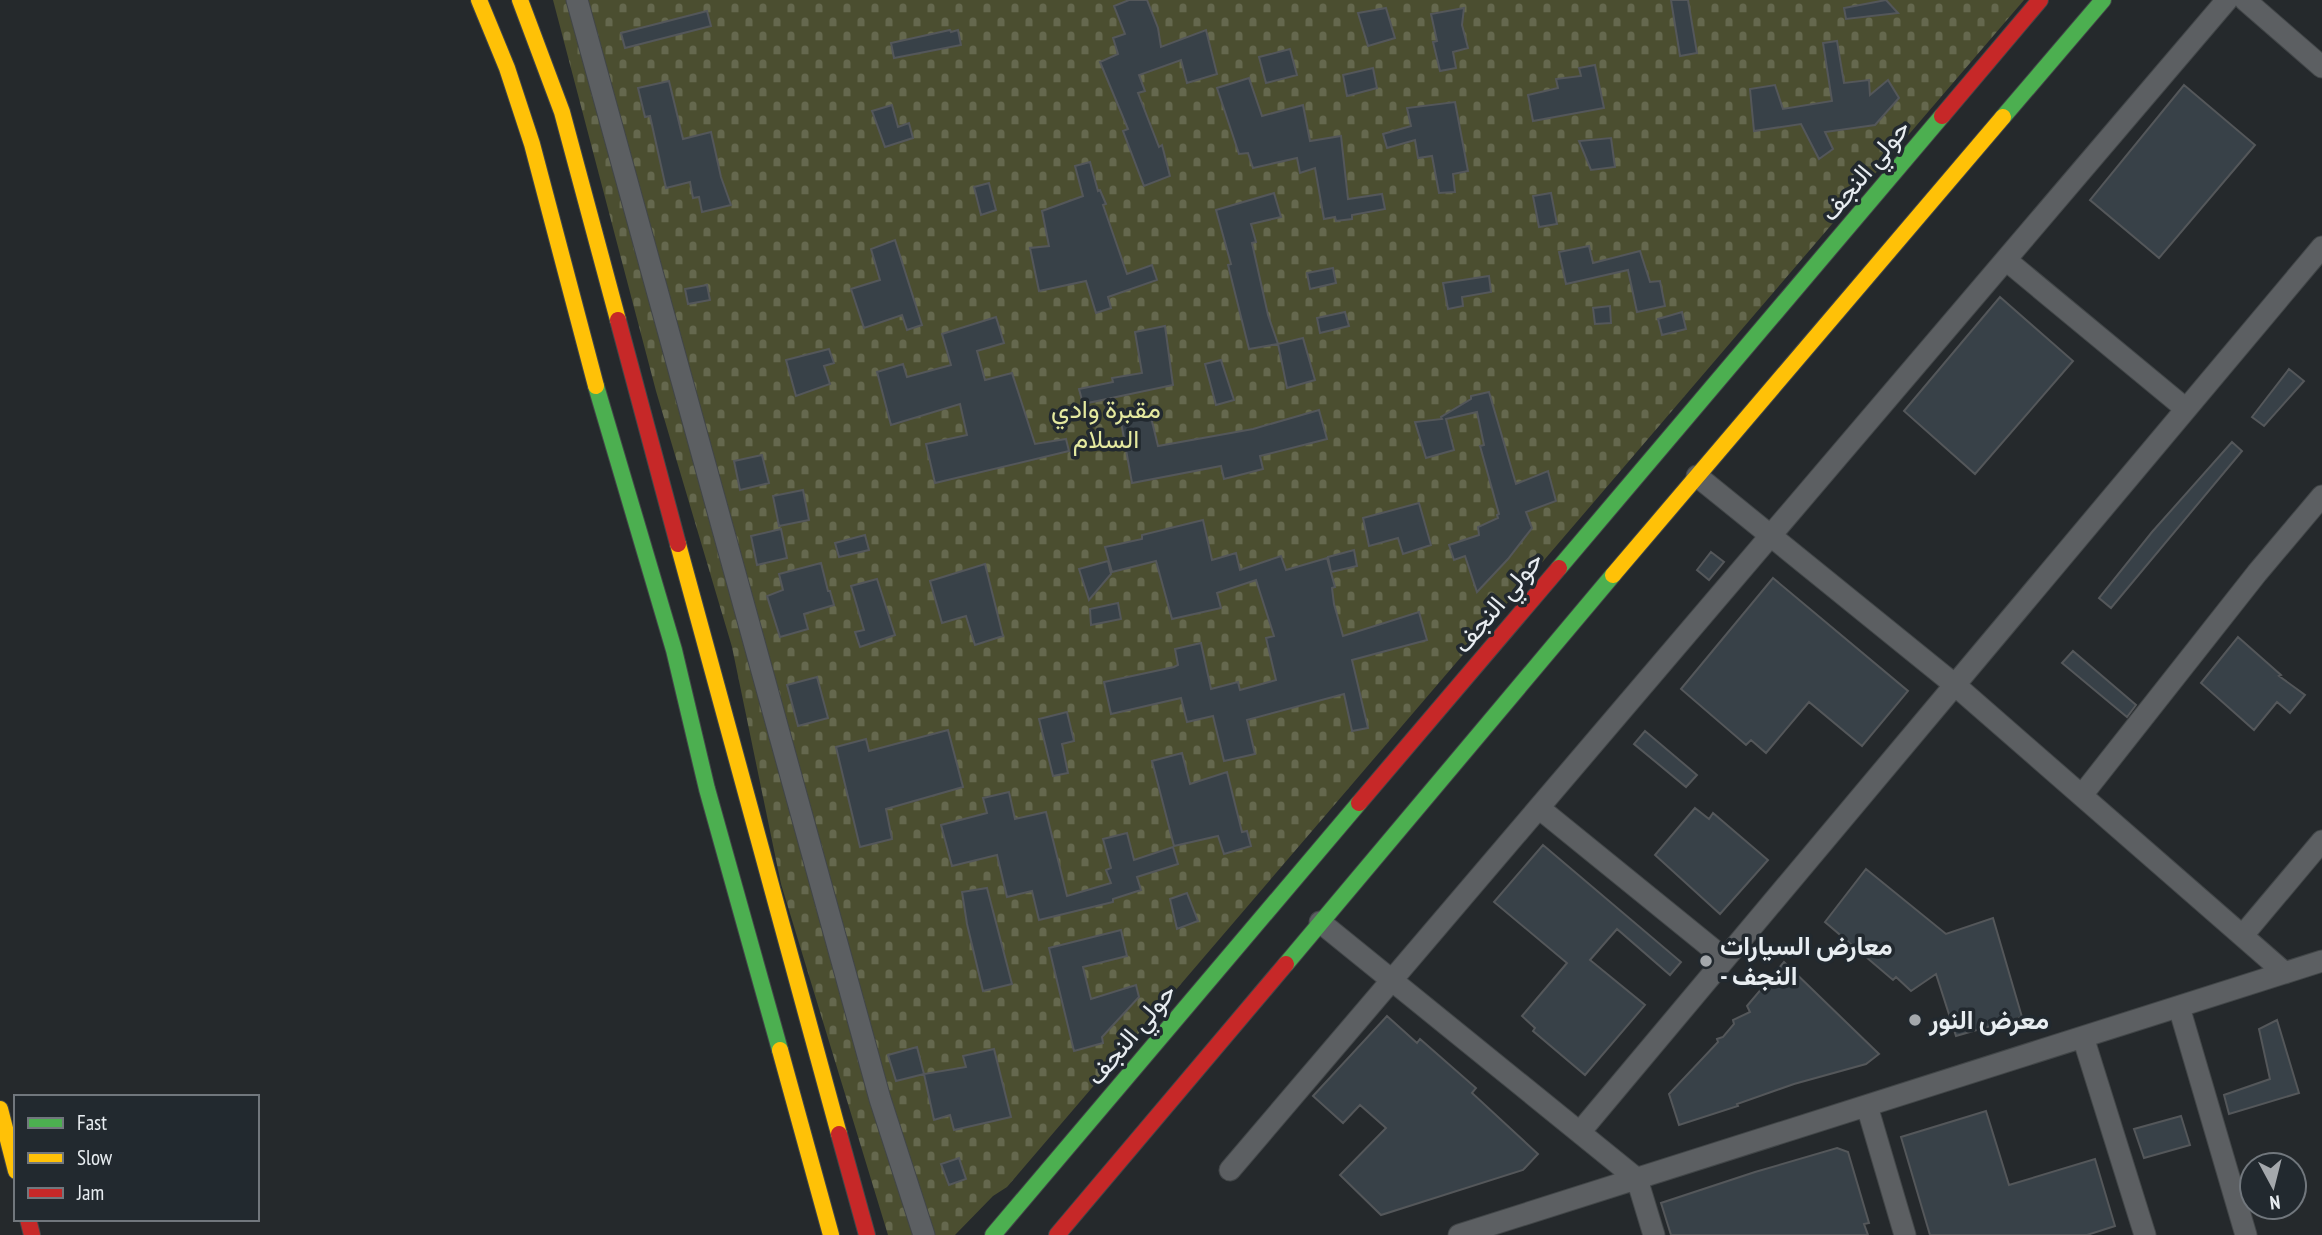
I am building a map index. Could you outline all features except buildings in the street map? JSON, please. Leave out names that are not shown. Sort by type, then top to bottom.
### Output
[{"type":"main road","points":[[480,0],[532,144],[598,392],[674,650],[710,802],[831,1235]]},
{"type":"main road","points":[[1057,1235],[1697,476],[2103,0]]},
{"type":"main road","points":[[490,22],[496,9],[502,5],[521,4],[562,112],[772,896],[867,1235]]},
{"type":"main road","name":"حولي النجف","points":[[993,1235],[1994,56],[2042,5]]},
{"type":"main road","points":[[2057,28],[2065,30],[2082,24]]},
{"type":"main road","points":[[1994,56],[2011,51],[2023,57],[2032,66],[2033,84]]},
{"type":"main road","points":[[0,1109],[14,1163]]},
{"type":"street","points":[[577,0],[880,1099],[924,1235]]},
{"type":"street","points":[[1230,1170],[2227,0]]},
{"type":"street","points":[[2245,0],[2322,67]]},
{"type":"street","points":[[1580,1132],[2322,247]]},
{"type":"street","points":[[2006,260],[2186,409]]},
{"type":"street","points":[[1697,476],[1955,685],[2286,973]]},
{"type":"street","points":[[2082,795],[2257,573],[2322,496]]},
{"type":"street","points":[[1539,808],[1725,960]]},
{"type":"street","points":[[2243,935],[2322,841]]},
{"type":"street","points":[[1320,922],[1637,1179],[1654,1235]]},
{"type":"street","points":[[1459,1235],[2322,961]]},
{"type":"street","points":[[2179,1007],[2246,1235]]},
{"type":"street","points":[[2083,1037],[2145,1235]]},
{"type":"street","points":[[1867,1106],[1905,1235]]},
{"type":"green space","name":"مقبرة وادي السلام","points":[[553,0],[2024,0],[1007,1187],[993,1196],[955,1235],[888,1235],[781,884],[732,647],[656,391]]},
{"type":"traffic: fast","points":[[2003,117],[2103,0]]},
{"type":"traffic: fast","points":[[1559,568],[1942,116]]},
{"type":"traffic: fast","points":[[596,386],[674,650],[707,789],[780,1050]]},
{"type":"traffic: fast","points":[[1286,964],[1613,575]]},
{"type":"traffic: fast","points":[[993,1235],[1359,803]]},
{"type":"traffic: slow","points":[[479,0],[507,68],[532,144],[596,386]]},
{"type":"traffic: slow","points":[[520,0],[562,112],[618,320]]},
{"type":"traffic: slow","points":[[1613,575],[2003,117]]},
{"type":"traffic: slow","points":[[678,544],[839,1134]]},
{"type":"traffic: slow","points":[[780,1050],[831,1235]]},
{"type":"traffic: slow","points":[[0,1109],[14,1163]]},
{"type":"traffic: jam","points":[[1942,116],[2040,0]]},
{"type":"traffic: jam","points":[[618,320],[678,544]]},
{"type":"traffic: jam","points":[[1359,803],[1559,568]]},
{"type":"traffic: jam","points":[[1057,1235],[1286,964]]},
{"type":"traffic: jam","points":[[839,1134],[867,1235]]},
{"type":"traffic: jam","points":[[28,1221],[32,1235]]},
{"type":"place","name":"معارض السيارات - النجف","points":[[1706,961]]},
{"type":"place","name":"معرض النور","points":[[1915,1020]]}]
